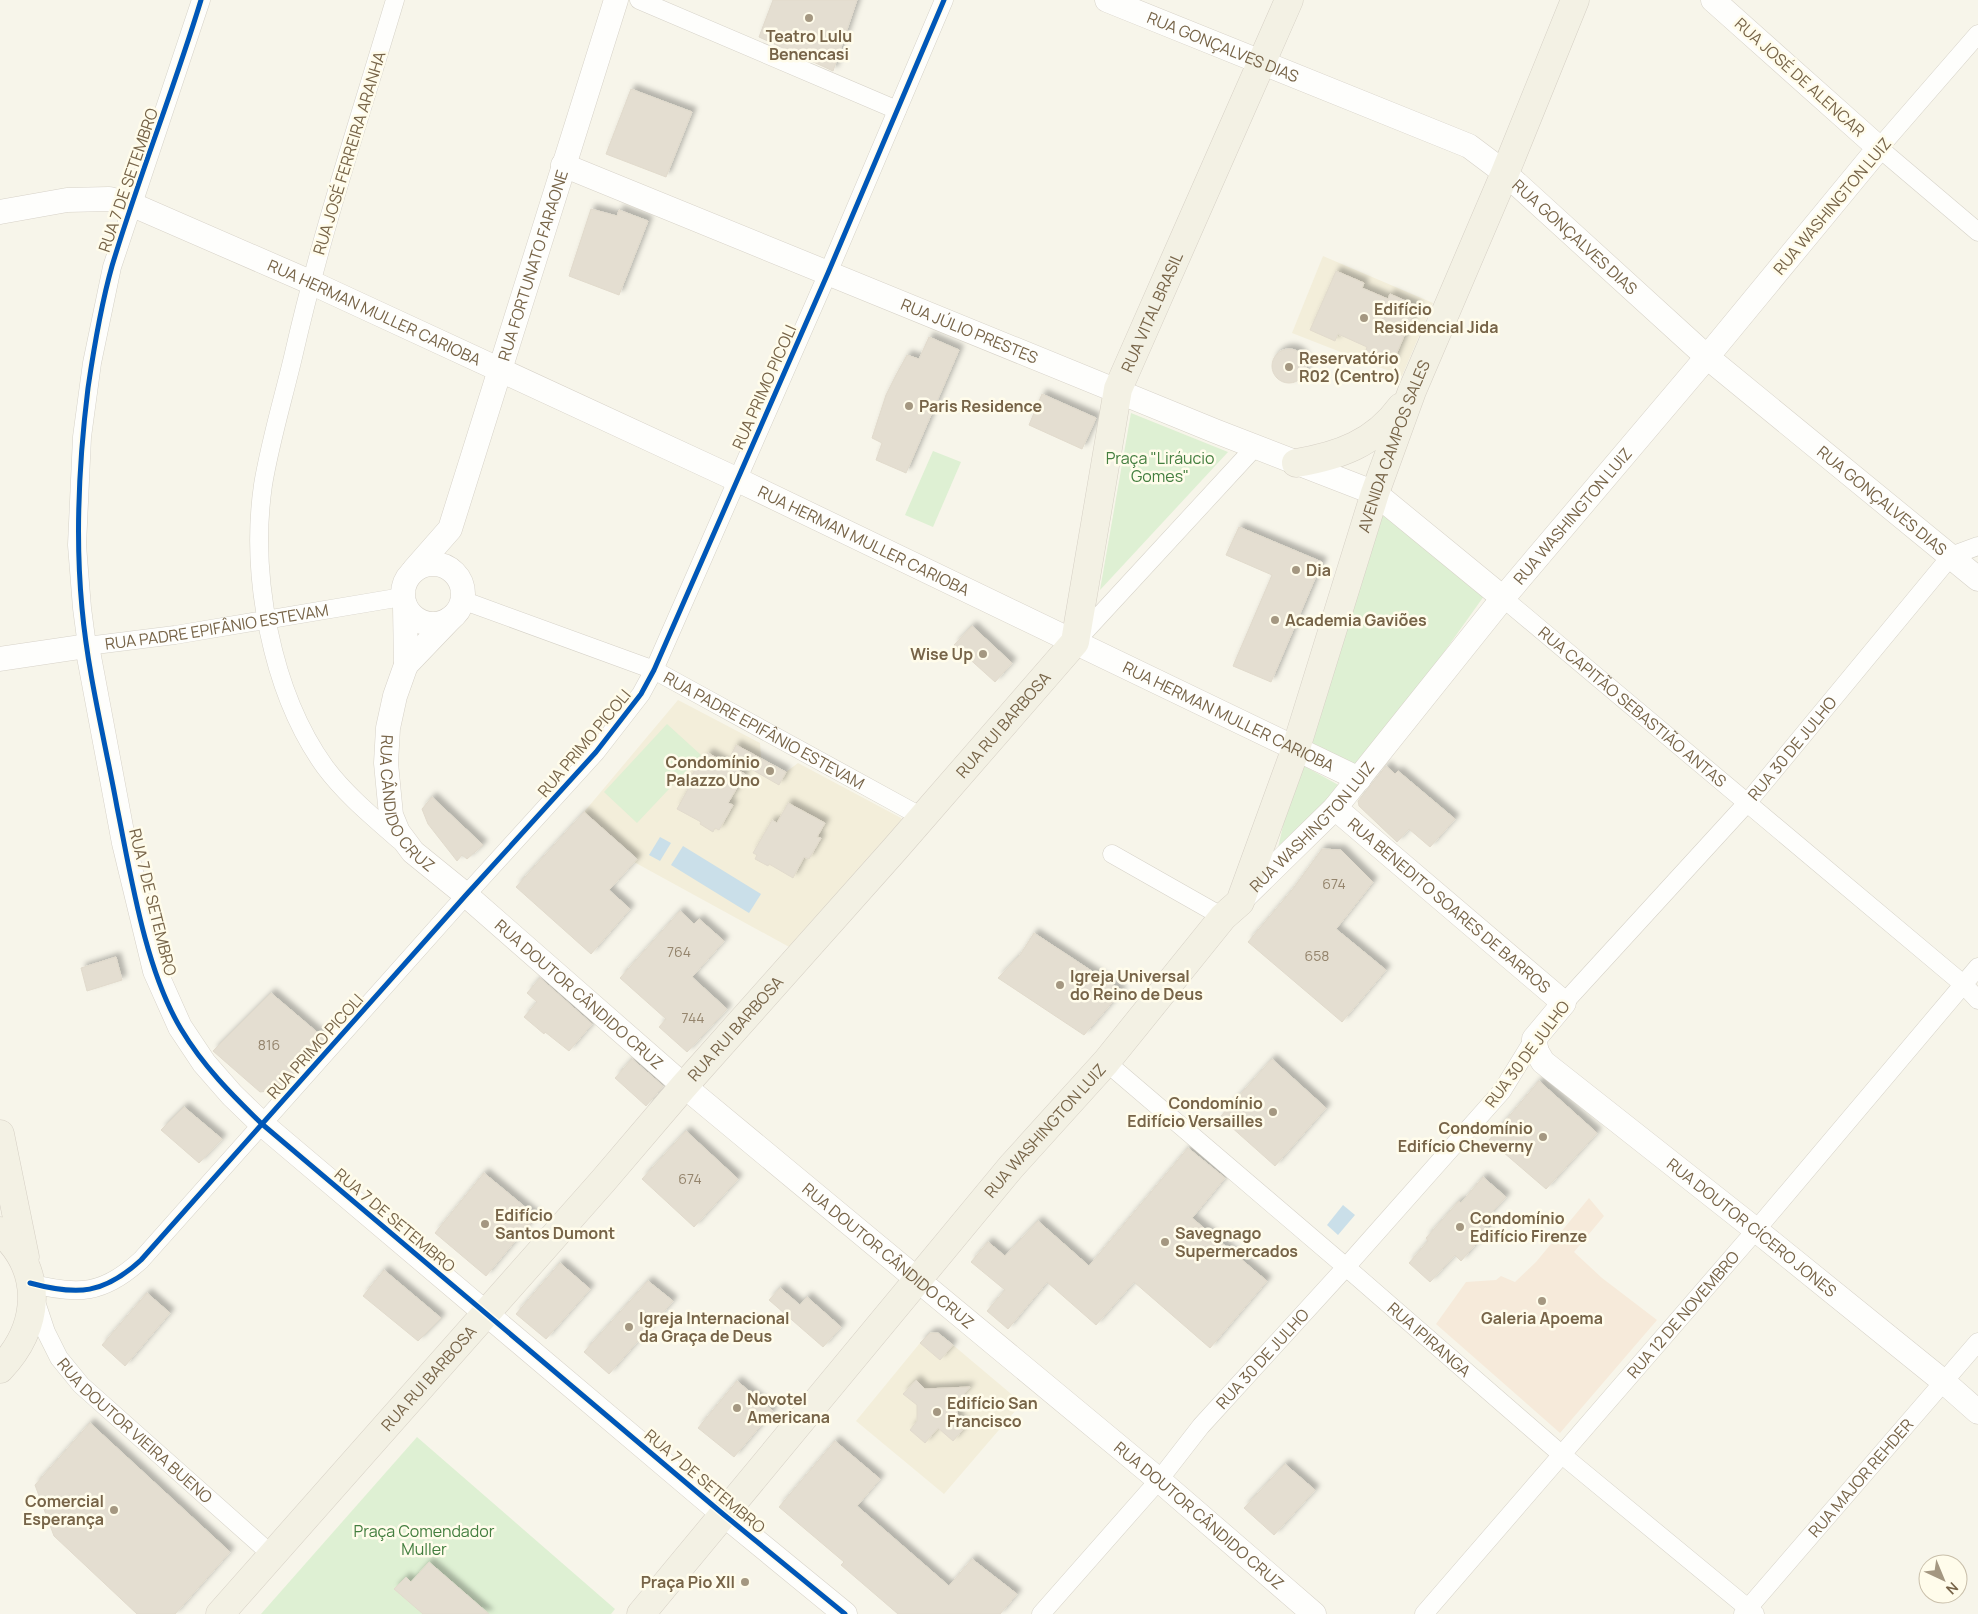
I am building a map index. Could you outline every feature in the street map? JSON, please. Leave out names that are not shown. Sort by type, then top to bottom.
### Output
[{"type":"main road","name":"RUA FORTUNATO FARAONE","points":[[450,529],[616,0]]},
{"type":"main road","name":"RUA GONÇALVES DIAS","points":[[1107,0],[1469,146],[1505,173],[1708,357],[1978,579]]},
{"type":"main road","name":"RUA VITAL BRASIL","points":[[1075,642],[1118,389],[1289,0]]},
{"type":"main road","name":"AVENIDA CAMPOS SALES","points":[[1231,909],[1296,748],[1375,494],[1412,391],[1505,173],[1575,0]]},
{"type":"main road","name":"RUA JOSÉ DE ALENCAR","points":[[1713,0],[1879,148]]},
{"type":"main road","name":"RUA WASHINGTON LUIZ","points":[[641,1614],[917,1278],[1011,1167],[1106,1062],[1231,909],[1335,808],[1503,598],[1708,357],[1879,148]]},
{"type":"main road","name":"RUA JÚLIO PRESTES","points":[[564,165],[1375,494]]},
{"type":"main road","name":"RUA HERMAN MULLER CARIOBA","points":[[0,212],[67,200],[109,199],[133,205],[310,282],[738,480],[1359,779]]},
{"type":"main road","points":[[1296,463],[1343,452],[1368,440],[1388,422],[1412,391]]},
{"type":"main road","name":"RUA CAPITÃO SEBASTIÃO ANTAS","points":[[1375,494],[1503,598]]},
{"type":"main road","points":[[406,666],[403,587],[407,578],[450,529]]},
{"type":"main road","points":[[450,529],[459,602]]},
{"type":"main road","points":[[406,666],[459,602],[461,582],[456,574],[440,564],[422,565],[414,570]]},
{"type":"main road","points":[[404,601],[417,620],[436,624],[459,602]]},
{"type":"main road","name":"RUA RUI BARBOSA","points":[[220,1614],[1075,642]]},
{"type":"main road","name":"RUA PADRE EPIFÂNIO ESTEVAM","points":[[0,660],[87,646]]},
{"type":"main road","name":"RUA 7 DE SETEMBRO","points":[[87,646],[124,843],[155,971],[180,1027],[204,1063],[232,1095],[262,1124],[723,1514],[845,1614]]},
{"type":"main road","name":"RUA CÂNDIDO CRUZ","points":[[406,666],[395,696],[388,728],[386,763],[392,815],[398,832],[413,852],[466,895]]},
{"type":"main road","name":"RUA BENEDITO SOARES DE BARROS","points":[[1335,808],[1564,1003]]},
{"type":"main road","name":"RUA DOUTOR CÂNDIDO CRUZ","points":[[466,895],[684,1086],[1159,1480],[1314,1614]]},
{"type":"main road","name":"RUA 30 DE JULHO","points":[[1534,1039],[1564,1003]]},
{"type":"main road","name":"RUA DOUTOR CÍCERO JONES","points":[[1534,1039],[1537,1052],[1543,1062],[1756,1230],[1944,1382],[1978,1412]]},
{"type":"main road","points":[[0,1134],[32,1297],[30,1318],[24,1338],[12,1356],[0,1369]]},
{"type":"main road","points":[[0,1231],[8,1238],[20,1255],[29,1278]]},
{"type":"street","name":"RUA 7 DE SETEMBRO","points":[[87,646],[77,545],[82,437],[100,316],[112,267],[201,0]]},
{"type":"street","name":"RUA JOSÉ FERREIRA ARANHA","points":[[395,0],[310,282],[263,484],[258,537],[267,619],[279,673],[309,742],[351,798],[413,852]]},
{"type":"street","points":[[640,0],[897,110]]},
{"type":"street","name":"RUA PRIMO PICOLI","points":[[29,1278],[52,1289],[87,1290],[106,1286],[125,1275],[141,1260],[596,752],[641,694],[654,670],[738,480],[944,0]]},
{"type":"street","name":"RUA WASHINGTON LUIZ","points":[[1879,148],[1978,34]]},
{"type":"street","name":"RUA JOSÉ DE ALENCAR","points":[[1879,148],[1978,232]]},
{"type":"street","name":"RUA RUI BARBOSA","points":[[1075,642],[1256,446]]},
{"type":"street","points":[[1951,556],[1978,546]]},
{"type":"street","name":"RUA 30 DE JULHO","points":[[1564,1003],[1748,803],[1951,556]]},
{"type":"street","name":"RUA CAPITÃO SEBASTIÃO ANTAS","points":[[1503,598],[1963,984],[1978,1000]]},
{"type":"street","name":"RUA PADRE EPIFÂNIO ESTEVAM","points":[[87,646],[404,601]]},
{"type":"street","name":"RUA PADRE EPIFÂNIO ESTEVAM","points":[[459,602],[654,670],[922,817]]},
{"type":"street","points":[[1112,854],[1231,909]]},
{"type":"street","name":"RUA 12 DE NOVEMBRO","points":[[1424,1614],[1756,1230],[1978,967]]},
{"type":"street","name":"RUA 30 DE JULHO","points":[[1040,1614],[1159,1480],[1201,1426],[1346,1267],[1502,1091],[1534,1039]]},
{"type":"street","name":"RUA IPIRANGA","points":[[1106,1062],[1561,1454],[1749,1612]]},
{"type":"street","name":"RUA DOUTOR VIEIRA BUENO","points":[[29,1278],[46,1332],[59,1358],[81,1385],[272,1555]]},
{"type":"street","name":"RUA MAJOR REHDER","points":[[1749,1612],[1978,1342]]},
{"type":"shaded area","points":[[1323,256],[1433,303],[1402,376],[1292,333]]},
{"type":"shaded area","points":[[678,700],[760,743],[761,758],[786,772],[798,763],[901,818],[901,823],[791,948],[634,862],[637,858],[584,812]]},
{"type":"shaded area","name":"Galeria Apoema","points":[[1589,1198],[1604,1216],[1574,1252],[1602,1278],[1657,1320],[1560,1433],[1436,1324],[1466,1282],[1496,1280],[1501,1276],[1515,1282],[1536,1262]]},
{"type":"shaded area","points":[[920,1343],[940,1360],[953,1345],[1022,1403],[944,1494],[856,1421]]},
{"type":"green space","name":"Praça \"Liráucio Gomes\"","points":[[1131,413],[1228,452],[1100,590]]},
{"type":"green space","points":[[933,451],[961,462],[933,527],[905,515]]},
{"type":"green space","points":[[1382,513],[1484,596],[1360,770],[1311,745]]},
{"type":"green space","points":[[667,724],[701,755],[637,823],[604,792]]},
{"type":"green space","points":[[1297,762],[1342,787],[1278,848]]},
{"type":"green space","name":"Praça Comendador Muller","points":[[417,1437],[615,1609],[611,1614],[261,1614]]},
{"type":"water","points":[[660,837],[671,843],[660,861],[649,855]]},
{"type":"water","points":[[683,846],[761,894],[749,913],[671,865]]},
{"type":"water","points":[[1343,1205],[1355,1215],[1338,1235],[1327,1225]]},
{"type":"building","name":"Teatro Lulu Benencasi","points":[[773,0],[857,0],[833,71],[759,37]]},
{"type":"building","points":[[631,89],[692,112],[666,177],[606,154]]},
{"type":"building","points":[[591,209],[617,216],[619,210],[648,221],[619,295],[569,276]]},
{"type":"building","name":"Edifício Residencial Jida","points":[[1336,271],[1364,283],[1362,288],[1388,299],[1390,294],[1417,306],[1392,364],[1365,353],[1367,347],[1338,334],[1335,341],[1310,330]]},
{"type":"building","name":"Paris Residence","points":[[929,337],[959,350],[906,473],[876,460],[882,443],[872,438],[886,395],[907,355],[919,359]]},
{"type":"building","name":"Reservatório R02 (Centro)","points":[[1289,349],[1301,354],[1306,366],[1301,378],[1289,383],[1277,378],[1272,366],[1277,354]]},
{"type":"building","points":[[1042,394],[1096,418],[1082,449],[1029,425]]},
{"type":"building","name":"Academia Gaviões","points":[[1239,527],[1322,562],[1271,682],[1233,666],[1272,575],[1226,555]]},
{"type":"building","name":"Wise Up","points":[[972,626],[1012,663],[995,682],[954,645]]},
{"type":"building","points":[[736,745],[786,772],[779,785],[730,757]]},
{"type":"building","points":[[708,753],[745,774],[728,803],[733,805],[719,830],[715,828],[713,832],[700,824],[701,822],[677,809],[688,789],[685,787],[700,761],[703,762]]},
{"type":"building","points":[[1386,766],[1395,774],[1398,771],[1455,819],[1430,847],[1409,829],[1397,842],[1359,806],[1358,801]]},
{"type":"building","points":[[432,797],[483,845],[467,859],[462,855],[457,861],[428,824],[422,809]]},
{"type":"building","points":[[788,803],[825,823],[817,837],[821,838],[809,859],[804,857],[793,878],[769,864],[768,866],[755,859],[757,855],[753,853],[772,820],[777,823]]},
{"type":"building","points":[[584,812],[637,859],[609,890],[630,909],[591,954],[516,887]]},
{"type":"building","points":[[1322,849],[1341,850],[1373,882],[1336,929],[1386,970],[1342,1022],[1248,942],[1292,890]]},
{"type":"building","points":[[680,911],[694,924],[699,919],[724,941],[692,977],[727,1009],[687,1052],[659,1027],[666,1019],[620,978]]},
{"type":"building","name":"Igreja Universal do Reino de Deus","points":[[1034,933],[1122,991],[1084,1035],[998,978],[1020,955]]},
{"type":"building","points":[[116,957],[122,980],[87,991],[81,968]]},
{"type":"building","points":[[540,978],[592,1024],[569,1051],[545,1032],[544,1034],[524,1017],[537,1002],[527,993]]},
{"type":"building","points":[[271,993],[324,1038],[278,1090],[260,1092],[213,1051]]},
{"type":"building","points":[[632,1059],[663,1086],[646,1106],[615,1078]]},
{"type":"building","name":"Condomínio Edifício Versailles","points":[[1272,1059],[1326,1108],[1275,1166],[1220,1117]]},
{"type":"building","name":"Condomínio Edifício Cheverny","points":[[1539,1081],[1597,1133],[1546,1189],[1489,1140]]},
{"type":"building","points":[[184,1107],[222,1139],[199,1163],[161,1130]]},
{"type":"building","points":[[686,1131],[738,1179],[694,1227],[642,1179]]},
{"type":"building","name":"Savegnago Supermercados","points":[[1188,1148],[1225,1178],[1192,1218],[1267,1281],[1210,1348],[1134,1282],[1096,1325],[1047,1282],[1008,1329],[987,1311],[1005,1290],[971,1262],[988,1242],[1005,1256],[1038,1221],[1089,1266]]},
{"type":"building","name":"Edifício Santos Dumont","points":[[484,1173],[536,1216],[486,1276],[435,1233]]},
{"type":"building","name":"Condomínio Edifício Firenze","points":[[1483,1177],[1506,1197],[1481,1224],[1488,1230],[1461,1261],[1455,1255],[1430,1282],[1409,1263],[1428,1241],[1426,1238],[1459,1201],[1461,1203]]},
{"type":"building","points":[[560,1263],[590,1289],[546,1339],[516,1314]]},
{"type":"building","points":[[384,1270],[441,1318],[418,1341],[363,1296]]},
{"type":"building","name":"Igreja Internacional da Graça de Deus","points":[[648,1281],[673,1301],[609,1374],[584,1352]]},
{"type":"building","points":[[780,1288],[800,1305],[807,1297],[841,1327],[823,1347],[769,1300]]},
{"type":"building","points":[[147,1293],[170,1313],[125,1366],[102,1345]]},
{"type":"building","points":[[930,1333],[938,1333],[953,1345],[940,1360],[920,1343]]},
{"type":"building","name":"Edifício San Francisco","points":[[916,1380],[925,1389],[970,1387],[956,1403],[958,1418],[966,1426],[953,1441],[938,1428],[925,1443],[910,1430],[917,1421],[917,1405],[903,1394]]},
{"type":"building","points":[[737,1381],[773,1411],[734,1457],[698,1428]]},
{"type":"building","name":"Comercial Esperança","points":[[90,1423],[230,1552],[175,1614],[137,1614],[54,1536],[35,1485]]},
{"type":"building","points":[[835,1441],[880,1479],[857,1506],[949,1586],[972,1559],[1017,1594],[1000,1614],[898,1614],[841,1565],[844,1562],[779,1507]]},
{"type":"building","points":[[1285,1464],[1315,1490],[1274,1535],[1244,1508]]},
{"type":"building","points":[[429,1562],[489,1614],[423,1614],[394,1589],[406,1577],[411,1582]]},
{"type":"cycle path","points":[[201,0],[108,281],[98,326],[88,388],[82,443],[78,526],[82,608],[97,708],[134,892],[149,951],[168,1005],[181,1029],[208,1068],[262,1124],[723,1514],[845,1614]]},
{"type":"cycle path","points":[[30,1283],[62,1290],[90,1289],[115,1280],[141,1260],[596,752],[641,694],[654,670],[828,273],[944,0]]},
{"type":"place","name":"Teatro Lulu Benencasi","points":[[809,18]]},
{"type":"place","name":"Edifício Residencial Jida","points":[[1364,318]]},
{"type":"place","name":"Reservatório R02 (Centro)","points":[[1289,367]]},
{"type":"place","name":"Paris Residence","points":[[909,406]]},
{"type":"place","name":"Dia","points":[[1296,570]]},
{"type":"place","name":"Academia Gaviões","points":[[1275,620]]},
{"type":"place","name":"Wise Up","points":[[983,654]]},
{"type":"place","name":"Condomínio Palazzo Uno","points":[[770,771]]},
{"type":"place","name":"Igreja Universal do Reino de Deus","points":[[1060,985]]},
{"type":"place","name":"Condomínio Edifício Versailles","points":[[1273,1112]]},
{"type":"place","name":"Condomínio Edifício Cheverny","points":[[1543,1137]]},
{"type":"place","name":"Edifício Santos Dumont","points":[[485,1224]]},
{"type":"place","name":"Condomínio Edifício Firenze","points":[[1460,1227]]},
{"type":"place","name":"Savegnago Supermercados","points":[[1165,1242]]},
{"type":"place","name":"Galeria Apoema","points":[[1542,1301]]},
{"type":"place","name":"Igreja Internacional da Graça de Deus","points":[[629,1327]]},
{"type":"place","name":"Novotel Americana","points":[[737,1408]]},
{"type":"place","name":"Edifício San Francisco","points":[[937,1412]]},
{"type":"place","name":"Comercial Esperança","points":[[114,1510]]},
{"type":"place","name":"Praça Pio XII","points":[[745,1582]]}]
